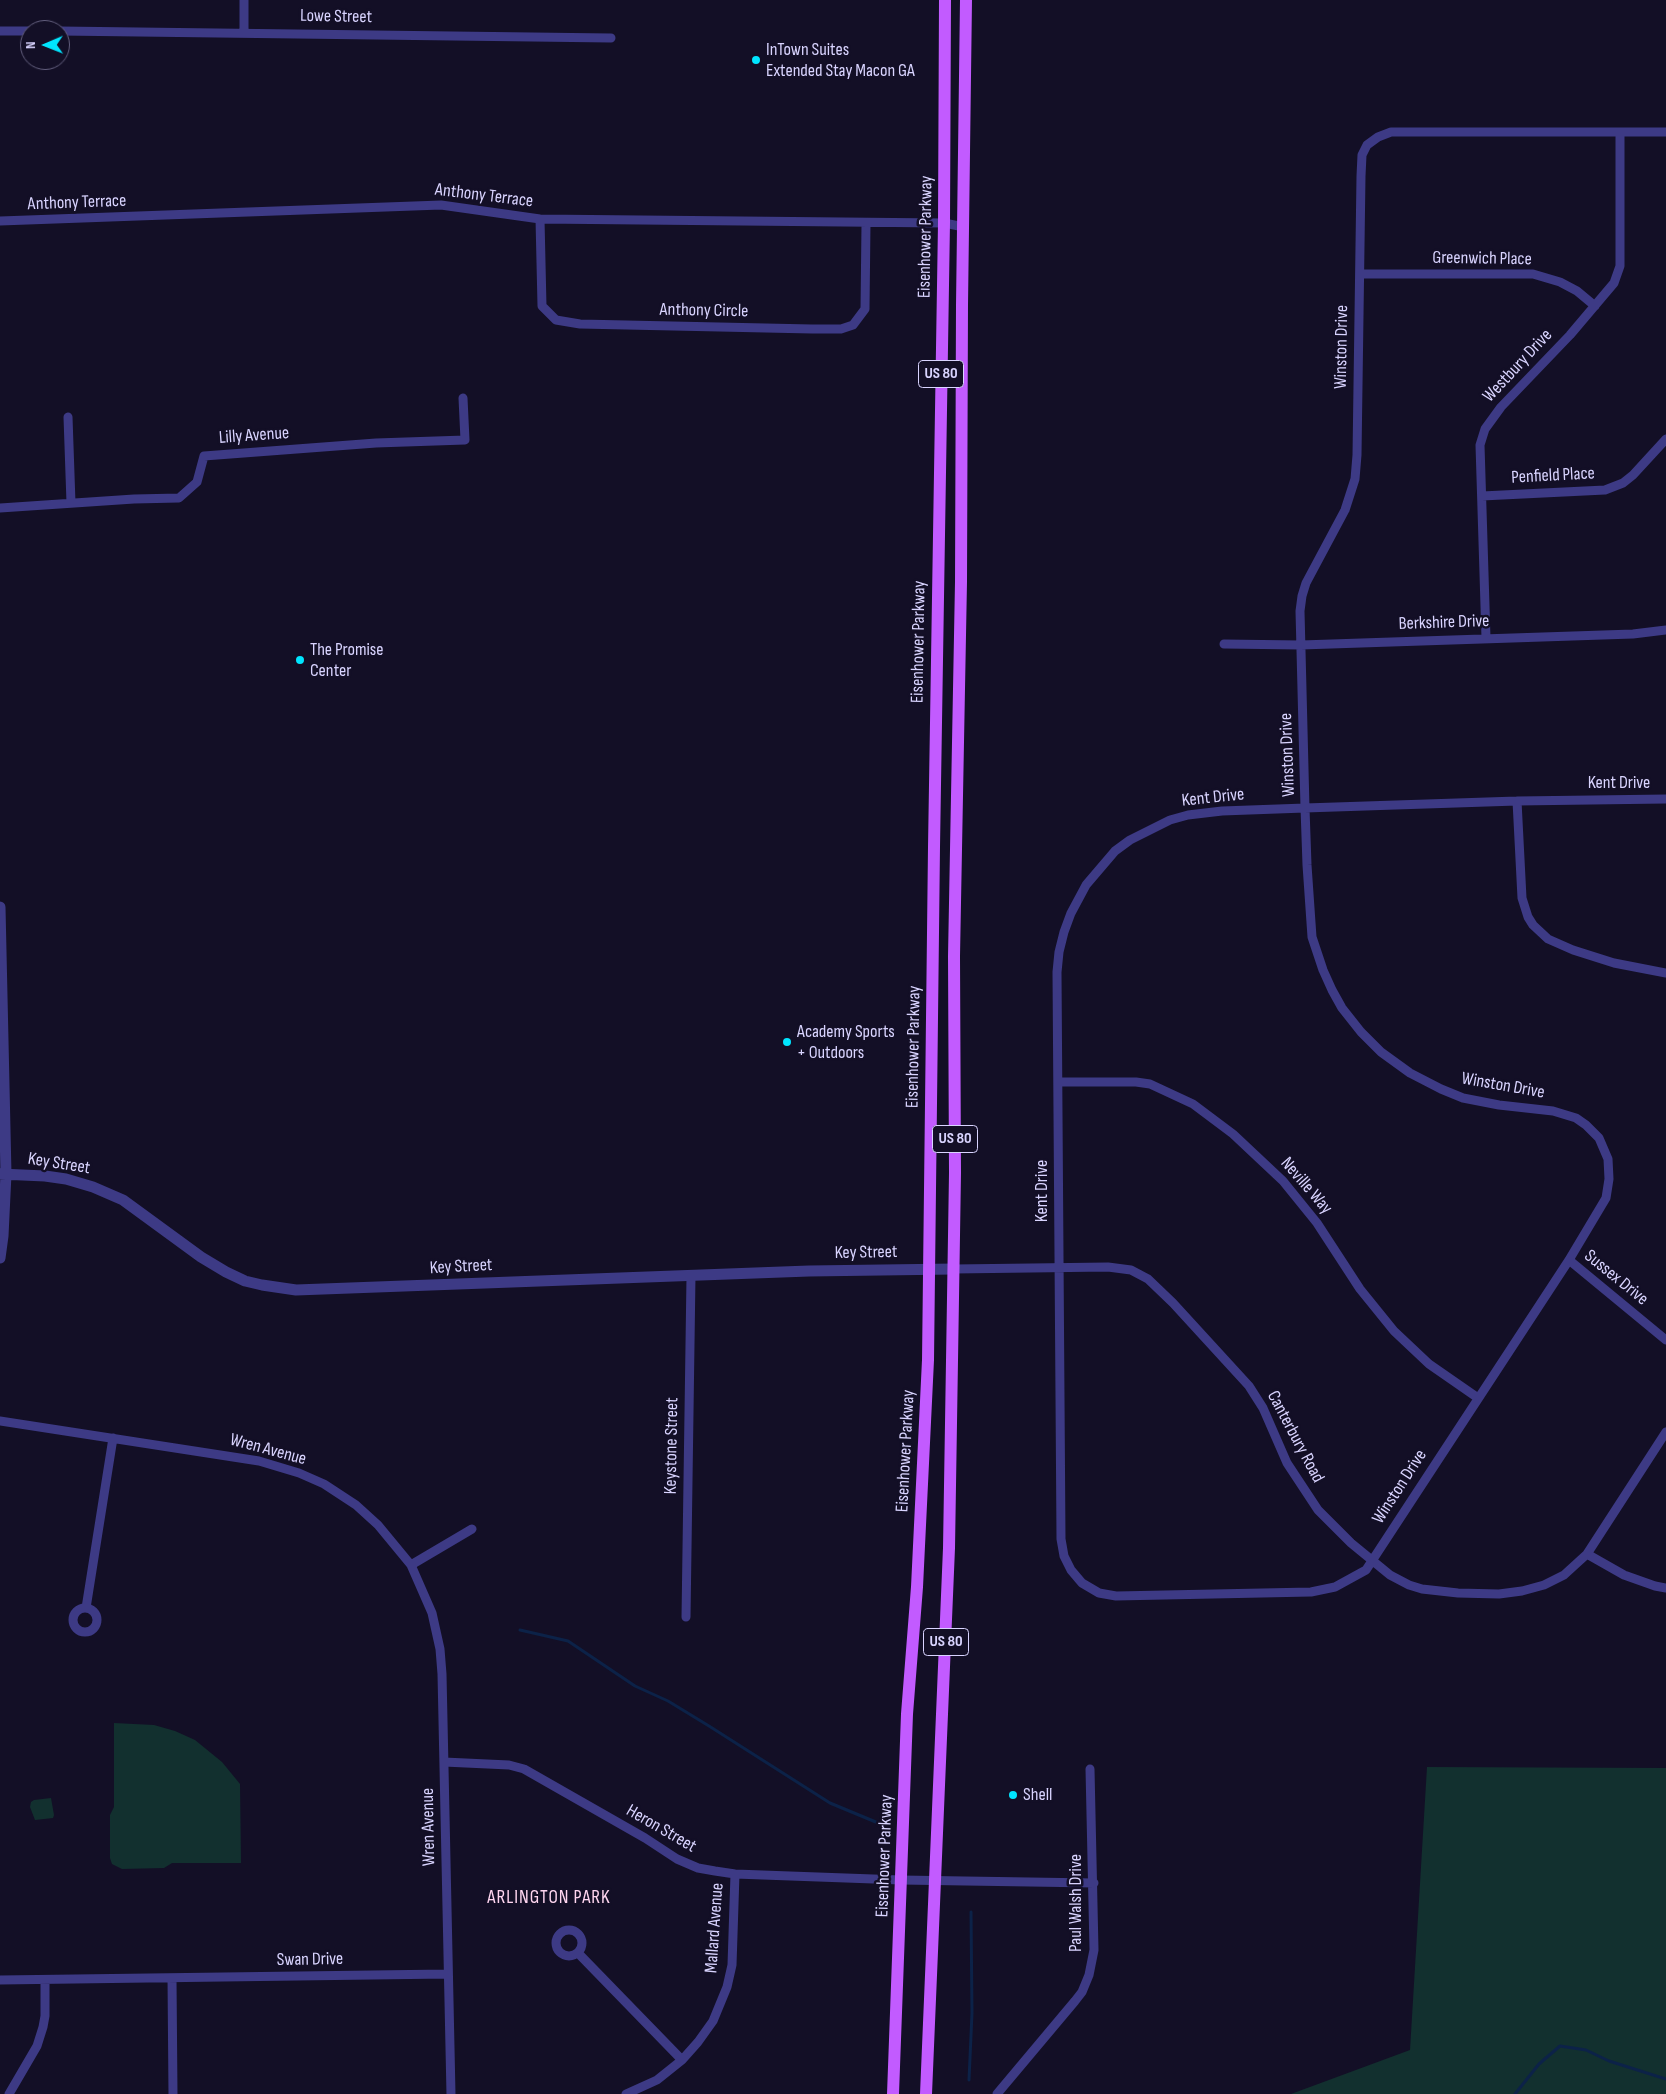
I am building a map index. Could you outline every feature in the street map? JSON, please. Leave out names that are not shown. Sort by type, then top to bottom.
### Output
[{"type":"main road","name":"Eisenhower Parkway","points":[[893,2094],[907,1714],[917,1587],[930,1269],[934,837],[944,223],[945,0]]},
{"type":"main road","name":"US 80","points":[[926,2094],[949,1548],[954,1269],[954,956],[961,592],[966,0]]},
{"type":"street","points":[[244,0],[244,33]]},
{"type":"street","points":[[0,31],[20,31]]},
{"type":"street","name":"Lowe Street","points":[[70,31],[611,38]]},
{"type":"street","name":"Winston Drive","points":[[1059,1268],[1061,1539],[1064,1556],[1071,1570],[1082,1583],[1099,1593],[1116,1596],[1311,1592],[1335,1587],[1366,1570],[1568,1260],[1606,1198],[1610,1179],[1608,1159],[1599,1138],[1576,1118],[1554,1111],[1499,1105],[1463,1098],[1410,1074],[1381,1052],[1361,1032],[1342,1008],[1332,990],[1312,937],[1307,865],[1300,611],[1306,583],[1345,510],[1355,479],[1362,155],[1367,145],[1378,137],[1391,132],[1666,132]]},
{"type":"street","name":"Westbury Drive","points":[[1486,638],[1480,445],[1488,422],[1614,283],[1620,266],[1620,133]]},
{"type":"street","name":"Anthony Terrace","points":[[0,221],[441,205],[540,220],[866,224],[944,223],[964,227]]},
{"type":"street","name":"Anthony Circle","points":[[540,220],[542,306],[556,320],[580,324],[812,329],[840,329],[853,325],[864,309],[866,224]]},
{"type":"street","name":"Greenwich Place","points":[[1360,274],[1533,274],[1560,282],[1577,291],[1595,306]]},
{"type":"street","name":"Lilly Avenue","points":[[0,508],[179,498],[197,482],[204,456],[376,443],[465,440],[463,398]]},
{"type":"street","points":[[68,416],[71,503]]},
{"type":"street","name":"Penfield Place","points":[[1482,496],[1606,490],[1623,483],[1633,475],[1666,439]]},
{"type":"street","name":"Berkshire Drive","points":[[1224,644],[1300,645],[1633,634],[1666,630]]},
{"type":"street","name":"Kent Drive","points":[[1059,1268],[1057,972],[1059,952],[1071,913],[1086,885],[1115,851],[1147,830],[1170,820],[1188,815],[1222,811],[1517,801],[1666,799]]},
{"type":"street","points":[[1517,801],[1521,892],[1524,908],[1533,925],[1548,939],[1573,950],[1614,963],[1666,973]]},
{"type":"street","points":[[0,906],[3,1174],[3,1236],[0,1258]]},
{"type":"street","name":"Neville Way","points":[[1058,1082],[1136,1082],[1150,1084],[1193,1104],[1233,1134],[1283,1181],[1317,1223],[1360,1288],[1394,1331],[1428,1364],[1478,1398]]},
{"type":"street","name":"Key Street","points":[[3,1174],[66,1179],[93,1187],[123,1200],[201,1257],[226,1272],[245,1281],[296,1290],[576,1279],[954,1269]]},
{"type":"street","name":"Sussex Drive","points":[[1568,1260],[1666,1340]]},
{"type":"street","name":"Canterbury Road","points":[[954,1269],[1086,1267],[1131,1270],[1148,1279],[1173,1303],[1249,1386],[1263,1408],[1287,1463],[1302,1489],[1318,1510],[1334,1527],[1390,1575],[1409,1585],[1422,1589],[1458,1593],[1499,1594],[1522,1591],[1564,1575],[1587,1554],[1666,1432]]},
{"type":"street","name":"Keystone Street","points":[[686,1617],[691,1276]]},
{"type":"street","name":"Wren Avenue","points":[[0,1421],[259,1460],[299,1473],[324,1484],[356,1505],[378,1525],[411,1565],[432,1613],[440,1649],[451,2094]]},
{"type":"street","points":[[86,1608],[113,1438]]},
{"type":"street","points":[[411,1565],[472,1529]]},
{"type":"street","points":[[1587,1554],[1624,1575],[1666,1588]]},
{"type":"street","name":"Heron Street","points":[[444,1762],[509,1765],[524,1769],[645,1838],[677,1859],[698,1868],[735,1874],[901,1880],[1094,1883]]},
{"type":"street","name":"Paul Walsh Drive","points":[[997,2094],[1082,1992],[1088,1975],[1094,1950],[1090,1769]]},
{"type":"street","name":"Mallard Avenue","points":[[626,2094],[657,2080],[682,2060],[698,2042],[713,2020],[727,1987],[732,1965],[735,1874]]},
{"type":"street","points":[[578,1953],[682,2060]]},
{"type":"street","name":"Swan Drive","points":[[0,1980],[447,1974]]},
{"type":"street","points":[[172,1978],[173,2094]]},
{"type":"street","points":[[9,2094],[37,2046],[43,2027],[45,1980]]},
{"type":"green space","points":[[114,1723],[154,1725],[175,1731],[195,1740],[222,1762],[240,1784],[241,1863],[172,1863],[164,1868],[122,1869],[112,1864],[110,1858],[110,1815],[114,1807]]},
{"type":"green space","points":[[1427,1767],[1666,1768],[1666,2094],[1291,2094],[1410,2050]]},
{"type":"green space","points":[[51,1798],[53,1818],[35,1820],[30,1807],[31,1802]]},
{"type":"waterway","points":[[520,1630],[568,1641],[635,1686],[668,1701],[830,1803],[883,1825]]},
{"type":"waterway","points":[[969,2080],[972,2013],[971,1912]]},
{"type":"waterway","points":[[1515,2094],[1539,2064],[1560,2046],[1586,2050],[1609,2061],[1666,2079]]},
{"type":"place","name":"InTown Suites Extended Stay Macon GA","points":[[756,60]]},
{"type":"place","name":"The Promise Center","points":[[300,660]]},
{"type":"place","name":"Academy Sports + Outdoors","points":[[787,1042]]},
{"type":"place","name":"Shell","points":[[1013,1795]]},
{"type":"district","name":"ARLINGTON PARK","points":[[549,1898]]}]
